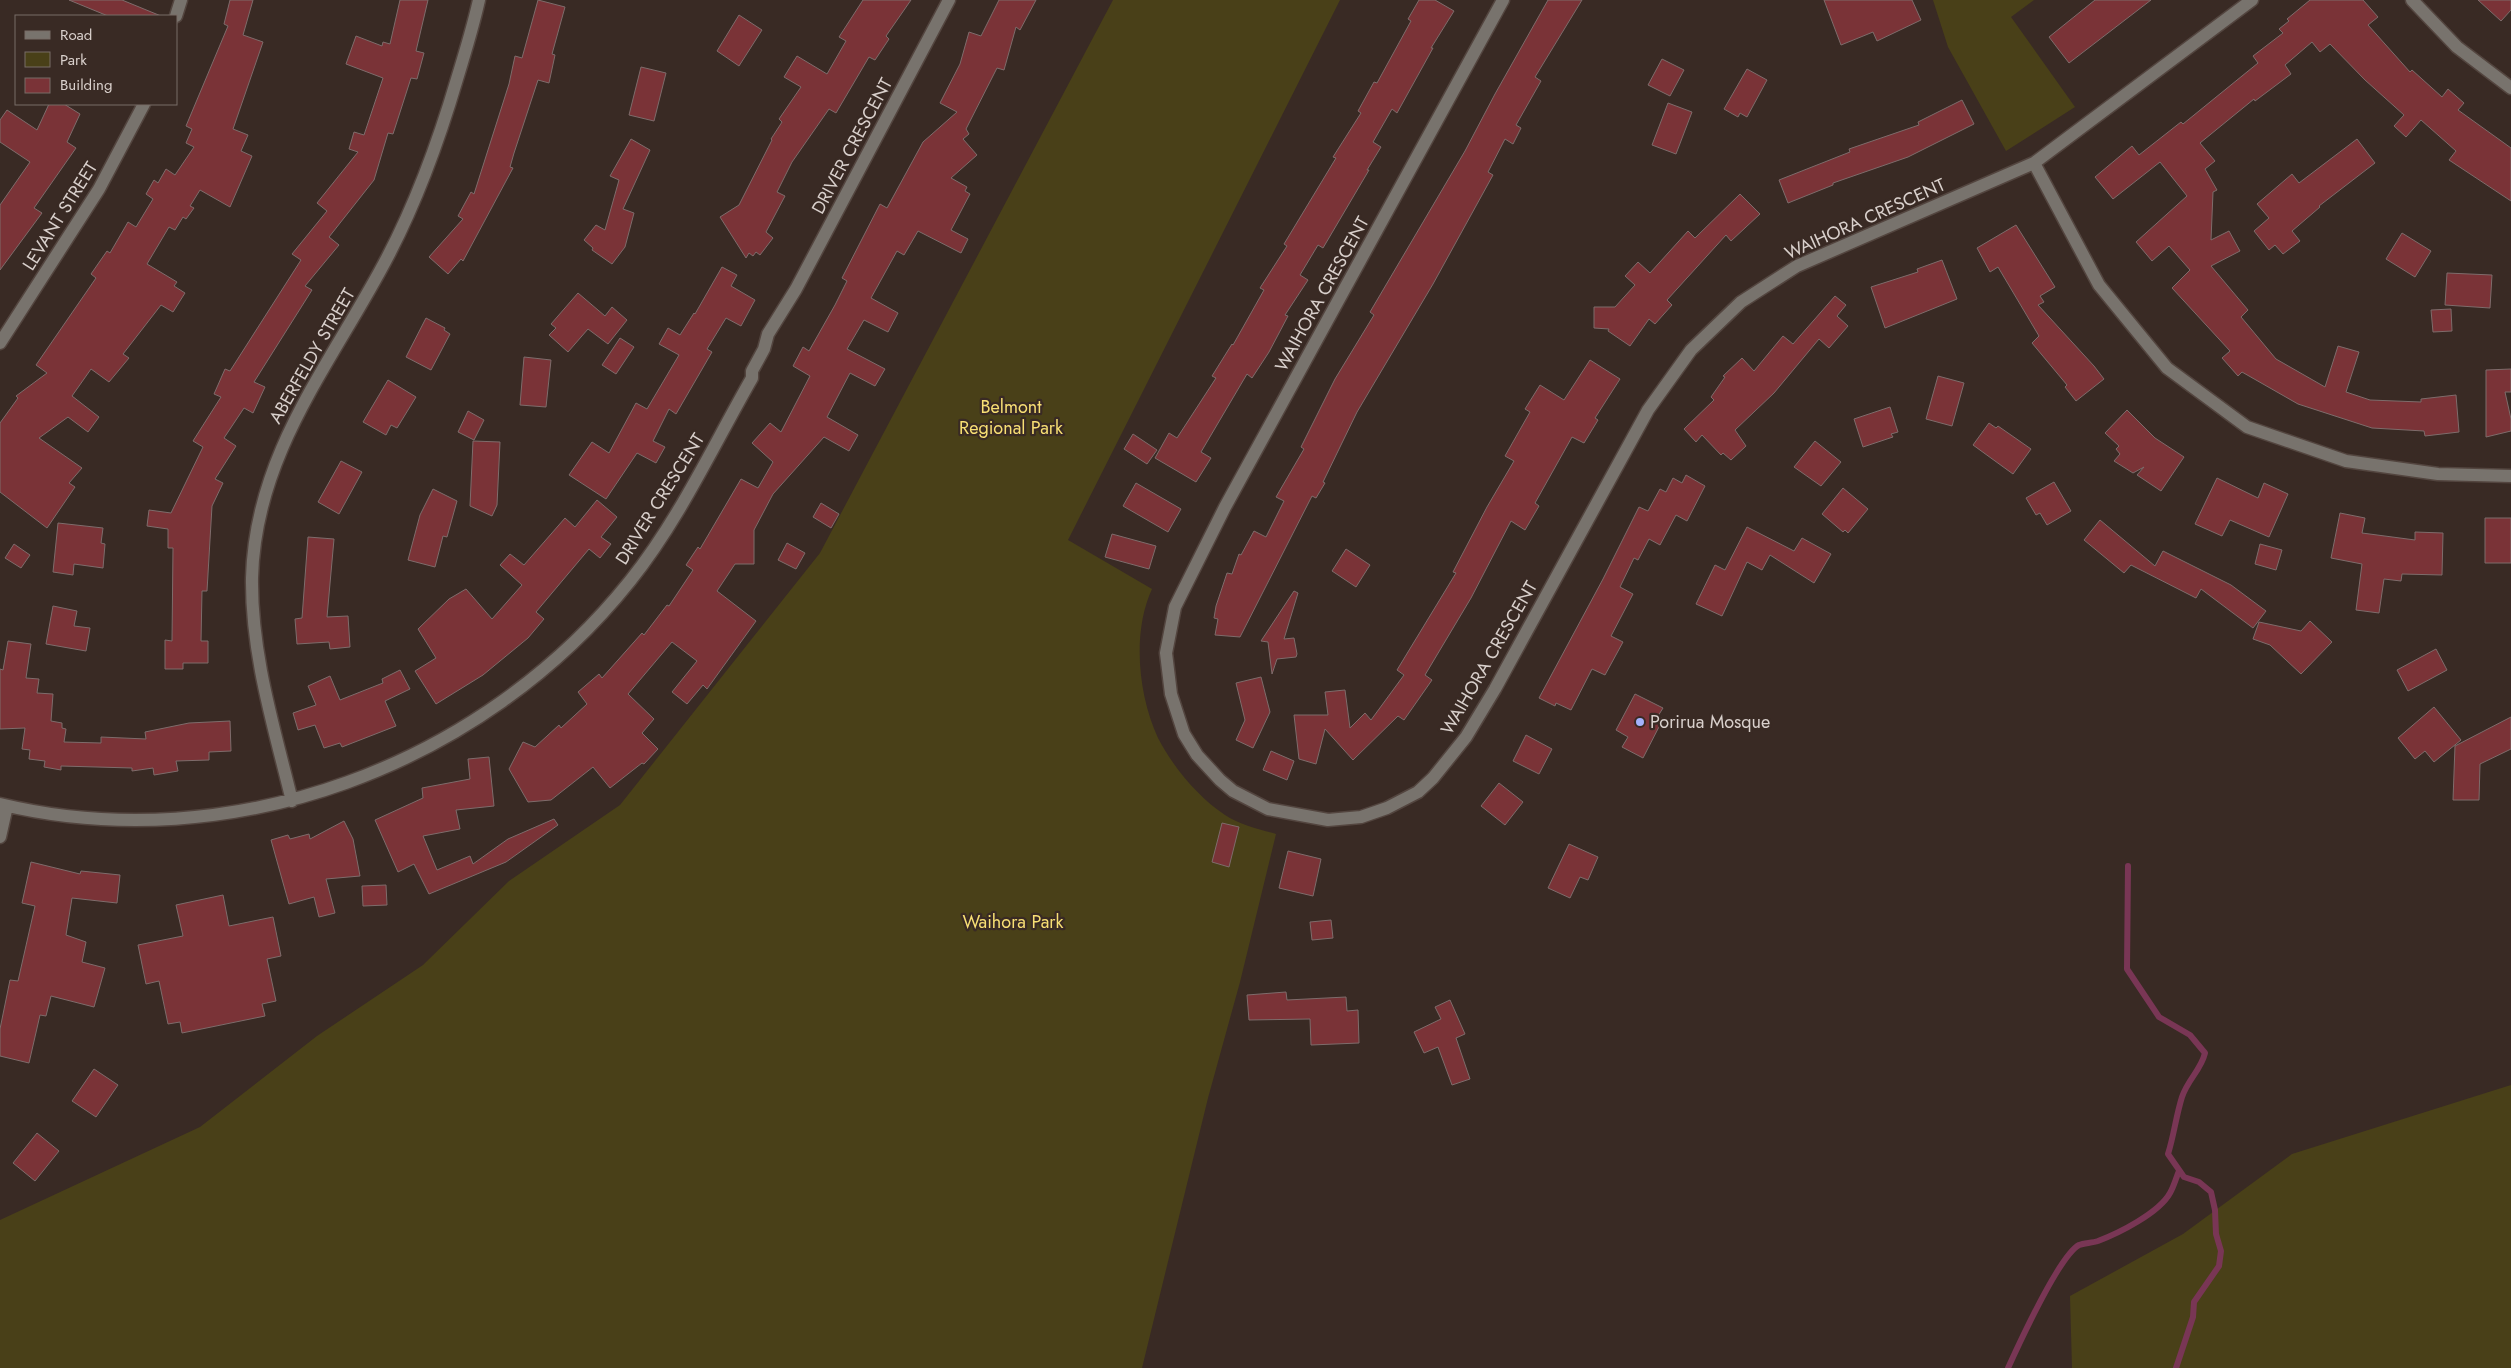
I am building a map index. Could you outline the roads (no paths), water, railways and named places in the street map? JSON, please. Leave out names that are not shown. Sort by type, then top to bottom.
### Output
[{"type":"street","points":[[176,15],[181,0]]},
{"type":"street","name":"ABERFELDY STREET","points":[[292,801],[256,650],[252,577],[260,519],[272,470],[300,406],[347,332],[388,256],[415,199],[442,130],[470,35],[478,0]]},
{"type":"street","name":"DRIVER CRESCENT","points":[[4,805],[82,817],[168,818],[212,815],[292,801],[337,786],[407,758],[446,738],[498,706],[543,670],[580,637],[631,580],[668,524],[752,378],[752,371],[764,349],[768,334],[796,289],[949,0]]},
{"type":"street","name":"WAIHORA CRESCENT","points":[[1503,0],[1225,507],[1175,607],[1166,653],[1172,694],[1184,734],[1197,755],[1232,791],[1268,809],[1328,820],[1361,817],[1387,808],[1418,792],[1433,778],[1466,737],[1648,410],[1690,350],[1741,302],[1797,266],[2034,163],[2252,0]]},
{"type":"street","points":[[2412,0],[2457,47],[2511,88]]},
{"type":"street","name":"LEVANT STREET","points":[[0,343],[99,189],[143,105]]},
{"type":"street","points":[[2034,163],[2100,285],[2167,368],[2247,427],[2346,461],[2438,474],[2511,476]]},
{"type":"street","points":[[0,837],[4,805]]},
{"type":"waterway","points":[[2128,866],[2127,969],[2159,1017],[2190,1035],[2205,1053],[2201,1065],[2182,1097],[2168,1154],[2184,1177],[2199,1182],[2211,1192],[2215,1210],[2216,1234],[2221,1251],[2219,1266],[2194,1302],[2193,1317],[2176,1368]]},
{"type":"waterway","points":[[2008,1368],[2040,1302],[2061,1265],[2071,1252],[2079,1245],[2096,1242],[2127,1228],[2148,1215],[2170,1193],[2179,1171]]},
{"type":"place","name":"Porirua Mosque","points":[[1640,722]]},
{"type":"park label","name":"Belmont Regional Park","points":[[1011,417]]},
{"type":"park label","name":"Waihora Park","points":[[1013,922]]}]
